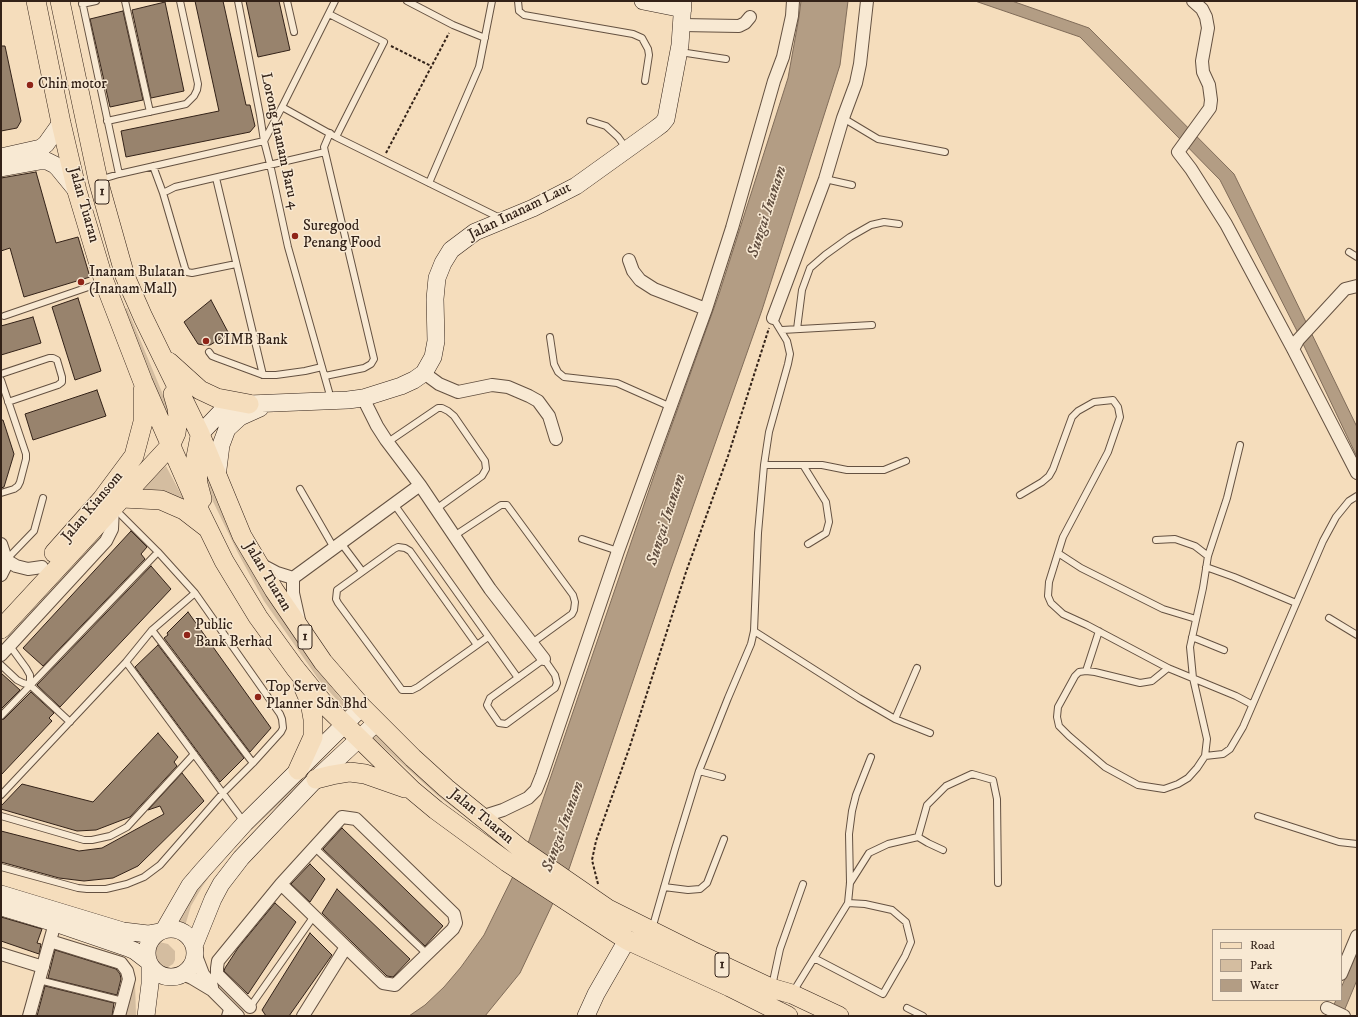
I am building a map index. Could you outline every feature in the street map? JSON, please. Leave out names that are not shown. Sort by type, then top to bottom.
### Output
[{"type":"main road","name":"Jalan Tuaran","points":[[36,1],[61,123],[77,191],[104,281],[143,382],[170,446],[224,561],[258,617],[295,668],[325,705],[344,725],[412,790],[436,810],[507,862],[571,894],[608,909],[652,932],[771,988],[792,994],[839,1016]]},
{"type":"main road","name":"Jalan Tuaran","points":[[60,1],[98,180],[125,276],[200,434],[242,536],[274,590],[323,662],[362,707],[413,758],[446,788],[521,848],[571,894],[627,940],[730,987],[788,1016]]},
{"type":"main road","points":[[162,356],[200,390],[217,398],[249,404]]},
{"type":"main road","points":[[162,356],[177,408],[178,417],[176,433],[170,446]]},
{"type":"main road","name":"Jalan Kiansom","points":[[1,612],[102,500],[134,456],[143,422],[143,382]]},
{"type":"main road","points":[[200,434],[196,457],[198,484],[208,529]]},
{"type":"main road","name":"Jalan Kiansom","points":[[1,629],[170,446]]},
{"type":"main road","points":[[118,502],[161,500],[184,510],[208,529]]},
{"type":"main road","points":[[295,668],[310,702],[313,720],[313,737],[298,770]]},
{"type":"main road","points":[[316,779],[350,772],[365,774],[412,790]]},
{"type":"street","points":[[643,1],[739,26],[745,23],[750,17]]},
{"type":"street","points":[[481,817],[503,810],[528,798],[536,790],[542,775],[618,551],[706,309],[732,228],[774,80],[783,58],[792,16],[793,1]]},
{"type":"street","points":[[773,318],[825,179],[843,118],[856,83],[860,64],[867,1]]},
{"type":"street","points":[[1193,1],[1202,9],[1206,17],[1208,28],[1202,61],[1209,85],[1211,100],[1210,108],[1178,152],[1191,169],[1226,224],[1296,344],[1357,473]]},
{"type":"street","name":"Jalan Inanam Laut","points":[[424,373],[433,357],[436,342],[435,300],[437,278],[443,263],[451,250],[475,232],[533,208],[576,186],[654,130],[666,119],[678,52],[683,11]]},
{"type":"street","points":[[1,156],[41,148],[46,144],[61,123]]},
{"type":"street","points":[[1,168],[47,161],[59,169],[77,191]]},
{"type":"street","points":[[629,260],[633,271],[640,280],[654,289],[706,309]]},
{"type":"street","points":[[1296,344],[1310,326],[1345,289],[1357,286]]},
{"type":"street","points":[[200,434],[220,413],[231,408],[249,404],[273,402],[332,401],[363,398],[401,386],[424,373],[439,384],[458,392],[492,385],[508,387],[538,401],[549,416],[556,439]]},
{"type":"street","points":[[363,398],[376,426],[420,485],[490,589],[544,659]]},
{"type":"street","points":[[217,477],[221,445],[227,429],[240,417],[273,402]]},
{"type":"street","points":[[293,578],[420,485]]},
{"type":"street","points":[[1,655],[106,541],[112,529],[118,502]]},
{"type":"street","points":[[1,544],[6,560],[6,565],[1,575]]},
{"type":"street","points":[[6,560],[22,568],[28,569],[42,567]]},
{"type":"street","points":[[256,561],[276,573],[293,578]]},
{"type":"street","points":[[293,578],[293,593],[303,634]]},
{"type":"street","points":[[146,1016],[150,984],[147,948],[154,936],[162,931],[190,885],[245,823],[362,707]]},
{"type":"street","points":[[156,1016],[160,991],[175,976],[191,967],[194,958],[194,950],[213,899],[221,884],[241,858],[316,779],[377,722]]},
{"type":"street","points":[[250,1007],[217,974],[216,968],[218,961],[281,884],[342,817],[356,819],[454,914],[456,922],[453,929],[395,985],[382,983],[281,884]]},
{"type":"street","points":[[1,894],[123,931],[148,934],[171,929],[179,930],[190,939],[203,974],[211,984],[212,990],[226,1011],[238,1016]]},
{"type":"street","points":[[1,907],[55,923],[136,951],[155,972],[161,975],[192,978],[212,990]]},
{"type":"street","points":[[29,1016],[55,923]]},
{"type":"street","points":[[1342,972],[1357,936]]},
{"type":"street","points":[[586,1016],[596,994],[627,940]]},
{"type":"street","points":[[50,941],[121,963],[127,971],[128,979],[119,1016]]},
{"type":"street","points":[[303,1016],[346,947]]},
{"type":"street","points":[[1,954],[43,967]]},
{"type":"street","points":[[1328,1009],[1344,1016]]},
{"type":"lane","points":[[96,1],[82,2],[119,174]]},
{"type":"lane","points":[[125,1],[150,112]]},
{"type":"lane","points":[[107,121],[186,104],[191,100],[197,90],[198,84],[180,1]]},
{"type":"lane","name":"Lorong Inanam Baru 4","points":[[238,1],[264,141],[288,248],[332,401]]},
{"type":"lane","points":[[287,1],[294,32]]},
{"type":"lane","points":[[98,180],[264,141],[335,1]]},
{"type":"lane","points":[[407,1],[453,25],[485,38]]},
{"type":"lane","points":[[429,184],[479,67],[492,1]]},
{"type":"lane","points":[[518,1],[519,11],[524,15],[633,34],[642,38],[648,49],[649,55],[645,81]]},
{"type":"lane","points":[[325,376],[364,368],[371,364],[374,360],[372,346],[324,147],[333,135],[384,42],[329,14]]},
{"type":"lane","points":[[678,52],[726,59]]},
{"type":"lane","points":[[282,108],[429,184],[503,220]]},
{"type":"lane","points":[[843,118],[878,139],[945,152]]},
{"type":"lane","points":[[590,122],[606,126],[618,137],[627,149]]},
{"type":"lane","points":[[163,193],[175,187],[325,152]]},
{"type":"lane","points":[[153,166],[163,193],[185,268],[188,272],[192,273],[236,264]]},
{"type":"lane","points":[[216,178],[263,375]]},
{"type":"lane","points":[[825,179],[852,184]]},
{"type":"lane","points":[[796,329],[802,290],[810,268],[850,237],[871,225],[884,222],[899,224]]},
{"type":"lane","points":[[1349,252],[1357,257]]},
{"type":"lane","points":[[4,316],[104,281]]},
{"type":"lane","points":[[652,932],[675,849],[700,771],[754,631],[758,533],[764,465],[769,432],[790,354],[787,340],[773,318]]},
{"type":"lane","points":[[782,330],[872,325]]},
{"type":"lane","points":[[550,337],[554,364],[558,372],[564,377],[617,383],[671,407]]},
{"type":"lane","points":[[208,352],[212,356],[263,375],[291,373],[322,367]]},
{"type":"lane","points":[[1,374],[53,358],[57,360],[62,377],[62,382],[58,385],[8,402]]},
{"type":"lane","points":[[1,380],[26,454],[26,464],[18,486],[1,493]]},
{"type":"lane","points":[[1020,494],[1042,482],[1049,476],[1072,417],[1094,402],[1112,400],[1118,407],[1120,418],[1108,452],[1063,537],[1049,582],[1048,596],[1051,602],[1063,614],[1099,631],[1168,668],[1236,696],[1251,704]]},
{"type":"lane","points":[[388,442],[438,408],[448,411],[454,416],[485,461],[486,469],[482,476],[436,509]]},
{"type":"lane","points":[[1168,668],[1152,680],[1140,683],[1086,671],[1079,672],[1075,676],[1058,706],[1057,717],[1059,726],[1106,767],[1138,785],[1164,788],[1188,778],[1205,756],[1207,739],[1193,678],[1190,647],[1208,556],[1228,498],[1240,445]]},
{"type":"lane","points":[[764,465],[822,465],[847,470],[884,470],[906,461]]},
{"type":"lane","points":[[803,465],[826,502],[829,522],[826,533],[808,544]]},
{"type":"lane","points":[[300,489],[337,545],[362,571]]},
{"type":"lane","points":[[1205,756],[1223,754],[1230,749],[1242,727],[1323,541],[1336,516],[1349,500],[1357,496]]},
{"type":"lane","points":[[6,560],[34,531],[43,498]]},
{"type":"lane","points":[[1,867],[78,888],[106,889],[127,884],[144,877],[160,865],[223,793],[253,763],[283,728],[282,719],[195,593],[158,552],[118,502]]},
{"type":"lane","points":[[394,504],[518,678]]},
{"type":"lane","points":[[454,536],[502,505],[507,505],[573,594],[575,602],[572,614],[532,643]]},
{"type":"lane","points":[[582,539],[618,551]]},
{"type":"lane","points":[[1156,540],[1175,539],[1195,546],[1208,556]]},
{"type":"lane","points":[[477,645],[410,550],[402,547],[394,549],[337,590],[336,599],[402,690],[412,690],[418,687],[477,645],[488,637]]},
{"type":"lane","points":[[1,716],[158,552]]},
{"type":"lane","points":[[1058,553],[1081,568],[1163,609],[1196,619]]},
{"type":"lane","points":[[1206,567],[1296,603]]},
{"type":"lane","points":[[1,795],[126,662],[152,630],[195,593]]},
{"type":"lane","points":[[1330,618],[1357,635]]},
{"type":"lane","points":[[152,630],[253,763]]},
{"type":"lane","points":[[754,631],[859,698],[895,718],[930,733]]},
{"type":"lane","points":[[1086,671],[1099,631]]},
{"type":"lane","points":[[1192,637],[1224,650]]},
{"type":"lane","points":[[10,646],[30,675],[30,685]]},
{"type":"lane","points":[[544,659],[555,675],[557,682],[555,688],[506,724],[499,723],[488,707],[488,701],[490,698],[544,659]]},
{"type":"lane","points":[[126,662],[245,823]]},
{"type":"lane","points":[[1,665],[17,680],[30,685],[70,722]]},
{"type":"lane","points":[[895,718],[917,668]]},
{"type":"lane","points":[[1,816],[84,840],[92,840],[110,836],[127,827],[194,754]]},
{"type":"lane","points":[[792,994],[848,903],[850,883],[849,834],[852,811],[856,795],[871,757]]},
{"type":"lane","points":[[700,771],[722,777]]},
{"type":"lane","points":[[918,838],[927,805],[946,786],[972,774],[993,780],[997,799],[998,883]]},
{"type":"lane","points":[[1258,816],[1339,842],[1357,844]]},
{"type":"lane","points":[[850,883],[869,853],[888,844],[918,838],[943,850]]},
{"type":"lane","points":[[664,887],[695,890],[700,889],[707,883],[724,839]]},
{"type":"lane","points":[[314,848],[427,954]]},
{"type":"lane","points":[[771,988],[780,949],[803,884]]},
{"type":"lane","points":[[814,958],[883,994],[905,956],[911,942],[906,922],[892,910],[865,904],[848,903]]},
{"type":"lane","points":[[250,1007],[314,916]]},
{"type":"lane","points":[[39,980],[123,1001]]},
{"type":"lane","points":[[907,1008],[922,1016]]},
{"type":"path","points":[[383,159],[453,25]]},
{"type":"path","points":[[384,42],[431,66]]},
{"type":"path","points":[[608,909],[595,878],[592,866],[596,841],[629,749],[686,572],[728,456],[773,318]]},
{"type":"green space","points":[[127,308],[171,414],[168,416],[144,361],[125,309]]},
{"type":"green space","points":[[203,465],[228,528],[240,552],[267,597],[323,677],[348,708],[346,710],[319,680],[264,601],[238,553],[204,483]]},
{"type":"green space","points":[[166,466],[185,502],[136,493]]},
{"type":"green space","points":[[373,734],[381,737],[510,851],[438,796],[371,736]]},
{"type":"green space","points":[[342,743],[344,744],[248,833],[214,870],[191,906],[182,936],[167,926],[261,813]]},
{"type":"green space","points":[[159,942],[168,944],[175,951],[175,960],[173,964],[165,969],[155,968],[149,952],[154,944]]},
{"type":"green space","points":[[133,975],[135,982],[136,1016],[119,1016],[130,978]]},
{"type":"water","name":"Sungai Inanam","points":[[801,1],[848,1],[840,65],[762,310],[671,569],[569,869],[520,973],[485,1016],[409,1016],[425,1005],[444,987],[461,967],[484,935],[525,852],[660,458],[719,294],[788,78]]},
{"type":"water","points":[[975,1],[1012,1],[1089,28],[1234,174],[1357,427],[1357,457],[1296,329],[1220,180],[1080,37]]},
{"type":"water","points":[[1357,951],[1357,980],[1342,1016],[1329,1016],[1336,1001],[1342,1001],[1342,986]]},
{"type":"building","points":[[195,1],[223,1],[246,105],[250,105],[255,126],[250,132],[126,157],[121,131],[219,111]]},
{"type":"building","points":[[246,1],[279,1],[290,50],[258,57]]},
{"type":"building","points":[[165,2],[184,91],[151,98],[132,10]]},
{"type":"building","points":[[123,11],[143,100],[110,107],[90,19]]},
{"type":"building","points":[[1,46],[5,46],[21,121],[17,128],[1,131]]},
{"type":"building","points":[[36,172],[56,243],[78,237],[90,277],[24,297],[10,248],[1,251],[1,178]]},
{"type":"building","points":[[78,298],[101,371],[75,380],[52,307]]},
{"type":"building","points":[[211,300],[229,334],[210,345],[198,344],[184,322]]},
{"type":"building","points":[[33,317],[41,343],[1,355],[1,326]]},
{"type":"building","points":[[97,390],[106,416],[33,440],[25,414]]},
{"type":"building","points":[[1,420],[3,420],[14,454],[4,487],[1,488]]},
{"type":"building","points":[[131,531],[147,547],[141,554],[145,559],[43,666],[23,648]]},
{"type":"building","points":[[151,566],[171,589],[60,707],[37,685]]},
{"type":"building","points":[[188,612],[271,728],[250,752],[164,638]]},
{"type":"building","points":[[158,645],[244,758],[220,782],[135,667]]},
{"type":"building","points":[[1,673],[20,690],[1,709]]},
{"type":"building","points":[[31,692],[54,713],[49,718],[52,721],[1,775],[1,720],[4,719]]},
{"type":"building","points":[[158,733],[178,757],[174,762],[177,766],[130,817],[96,830],[77,831],[1,809],[1,806],[22,784],[93,802]]},
{"type":"building","points":[[182,773],[204,801],[138,866],[113,878],[84,881],[59,878],[1,862],[1,831],[79,851],[102,848],[164,814],[160,806],[148,810]]},
{"type":"building","points":[[342,828],[443,926],[425,946],[323,849]]},
{"type":"building","points":[[310,864],[325,879],[310,902],[291,884]]},
{"type":"building","points":[[337,889],[410,959],[393,977],[387,976],[322,913]]},
{"type":"building","points":[[275,903],[296,922],[248,994],[224,971],[238,948]]},
{"type":"building","points":[[1,917],[42,929],[37,943],[41,944],[39,954],[1,941]]},
{"type":"building","points":[[310,933],[332,955],[289,1016],[266,1016],[262,1010]]},
{"type":"building","points":[[55,950],[116,969],[120,974],[121,979],[117,995],[48,978]]},
{"type":"building","points":[[45,986],[114,1003],[112,1016],[37,1016]]},
{"type":"place","name":"Chin motor","points":[[30,85]]},
{"type":"place","name":"Suregood Penang Food","points":[[295,236]]},
{"type":"place","name":"Inanam Bulatan (Inanam Mall)","points":[[81,282]]},
{"type":"place","name":"CIMB Bank","points":[[206,341]]},
{"type":"place","name":"Public Bank Berhad","points":[[187,635]]},
{"type":"place","name":"Top Serve Planner Sdn Bhd","points":[[258,697]]}]
